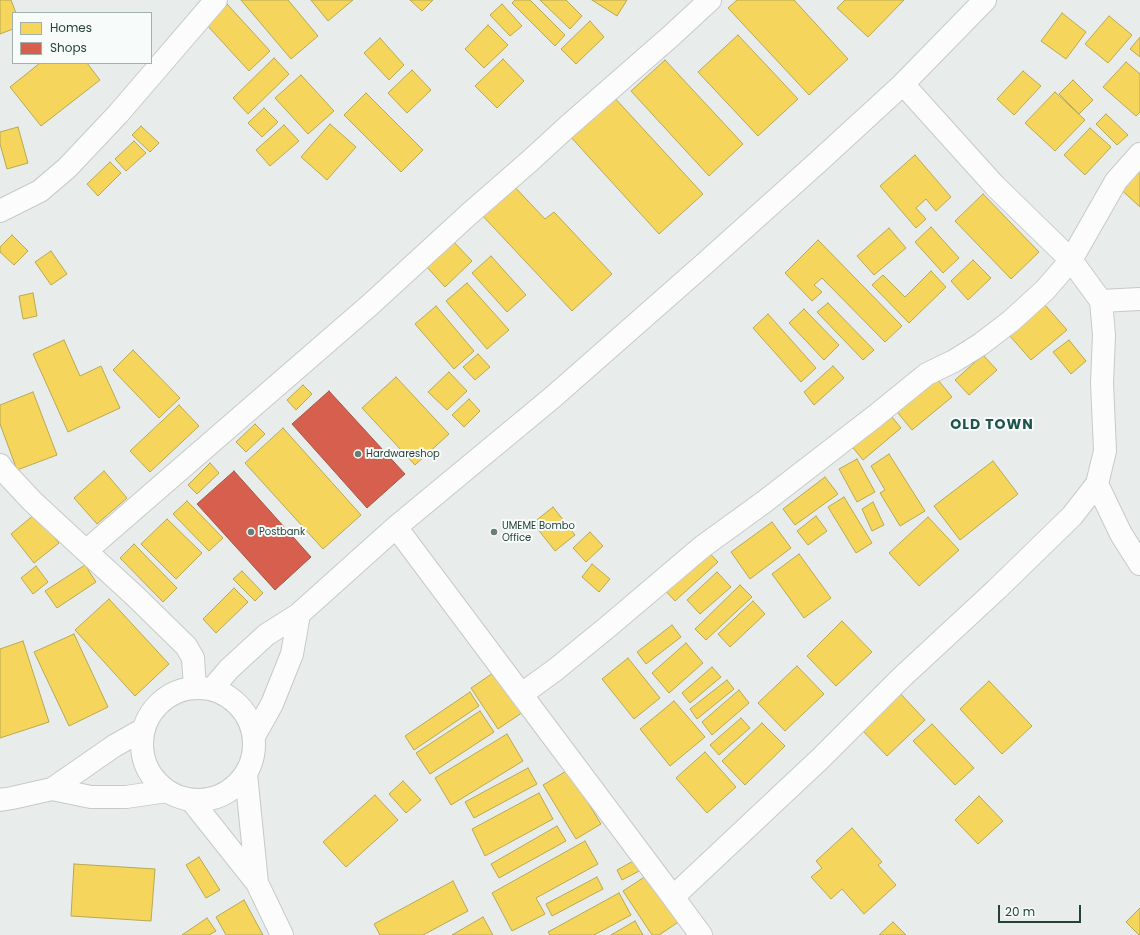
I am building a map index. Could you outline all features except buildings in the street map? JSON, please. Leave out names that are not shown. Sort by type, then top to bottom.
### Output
[{"type":"street","points":[[0,211],[40,191],[66,168],[118,114],[216,0]]},
{"type":"street","points":[[86,550],[365,309],[574,120],[672,36],[710,0]]},
{"type":"street","points":[[203,688],[229,668],[266,635],[299,614],[396,527],[553,397],[818,162],[902,84],[985,0]]},
{"type":"street","points":[[673,897],[821,758],[901,678],[997,589],[1072,516],[1097,484],[1105,452],[1102,383],[1104,335],[1101,301],[1071,260],[995,186],[902,84]]},
{"type":"street","points":[[522,694],[555,670],[702,547],[764,502],[927,374],[954,361],[981,344],[1011,321],[1045,290],[1071,260],[1116,181],[1140,154]]},
{"type":"street","points":[[1101,301],[1140,299]]},
{"type":"street","points":[[0,465],[32,502],[86,550],[186,646],[193,658],[203,688]]},
{"type":"street","points":[[1097,484],[1121,534],[1140,564]]},
{"type":"street","points":[[396,527],[701,935]]},
{"type":"street","points":[[254,736],[272,704],[292,654],[299,614]]},
{"type":"street","points":[[203,688],[227,695],[240,706],[250,720],[254,736],[253,756],[246,774],[232,790],[212,799],[191,800],[179,797],[167,791],[154,779],[145,764],[142,746],[144,729],[151,713],[163,700],[178,692],[203,688]]},
{"type":"street","points":[[0,800],[52,789],[114,746],[144,729]]},
{"type":"street","points":[[246,774],[257,884]]},
{"type":"street","points":[[52,789],[91,797],[126,797],[167,791]]},
{"type":"street","points":[[191,800],[257,884],[282,935]]},
{"type":"place","name":"Hardwareshop","points":[[358,454]]},
{"type":"place","name":"Postbank","points":[[251,532]]},
{"type":"place","name":"UMEME Bombo Office","points":[[494,532]]},
{"type":"district","name":"OLD TOWN","points":[[992,425]]}]
